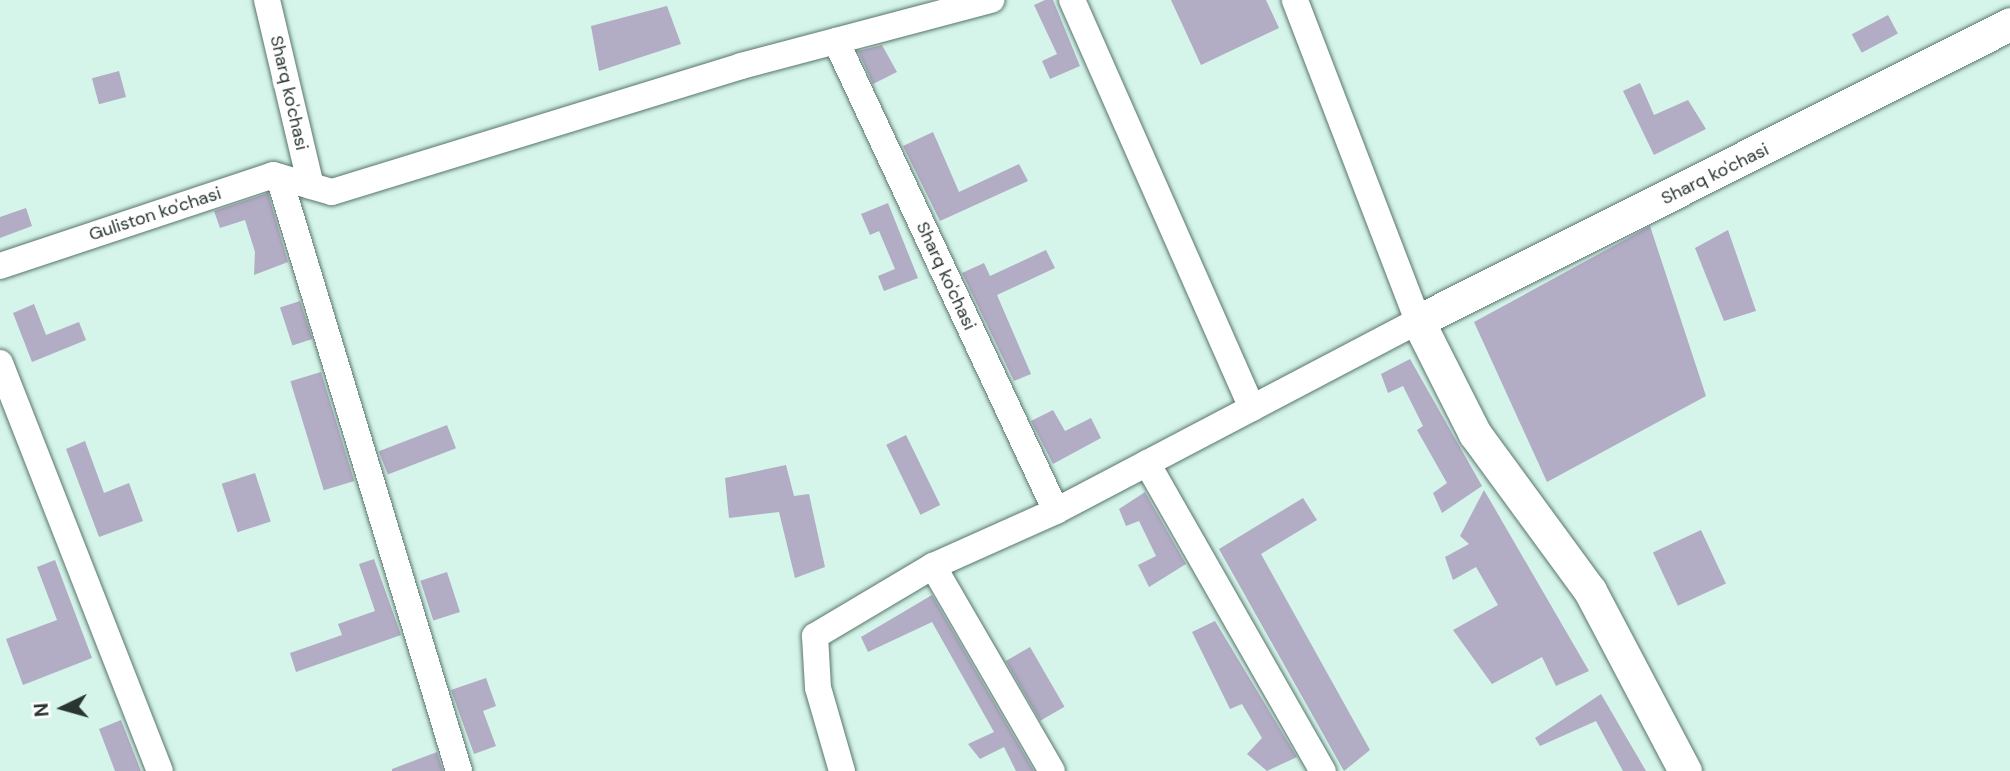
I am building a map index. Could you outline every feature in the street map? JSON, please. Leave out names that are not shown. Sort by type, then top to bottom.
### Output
[{"type":"main road","name":"Sharq ko'chasi","points":[[1418,321],[2010,24]]},
{"type":"main road","points":[[1418,321],[1475,434],[1590,591],[1685,771]]},
{"type":"street","name":"Sharq ko'chasi","points":[[267,0],[311,186]]},
{"type":"street","points":[[279,177],[332,192],[836,41],[991,0]]},
{"type":"street","points":[[1072,0],[1252,408]]},
{"type":"street","points":[[1295,0],[1418,321]]},
{"type":"street","name":"Sharq ko'chasi","points":[[836,41],[1056,511]]},
{"type":"street","points":[[279,177],[459,771]]},
{"type":"street","name":"Guliston ko'chasi","points":[[0,266],[279,177]]},
{"type":"street","name":"Sharq ko'chasi","points":[[842,771],[818,688],[815,636],[933,566],[1056,511],[1418,321]]},
{"type":"street","points":[[0,363],[160,771]]},
{"type":"street","points":[[1147,463],[1323,771]]},
{"type":"street","points":[[933,566],[1052,771]]},
{"type":"building","points":[[1053,0],[1080,66],[1050,79],[1042,61],[1057,54],[1034,5]]},
{"type":"building","points":[[1171,0],[1266,0],[1279,28],[1201,65]]},
{"type":"building","points":[[667,6],[681,44],[599,71],[591,26]]},
{"type":"building","points":[[1888,15],[1898,34],[1862,53],[1852,34]]},
{"type":"building","points":[[882,45],[897,72],[873,84],[858,51]]},
{"type":"building","points":[[119,71],[126,97],[99,104],[92,78]]},
{"type":"building","points":[[1640,83],[1654,115],[1688,100],[1706,129],[1654,155],[1623,91]]},
{"type":"building","points":[[933,132],[959,192],[1019,164],[1028,181],[940,221],[903,146]]},
{"type":"building","points":[[268,193],[288,262],[254,275],[255,252],[245,220],[220,228],[214,211]]},
{"type":"building","points":[[888,203],[918,278],[884,291],[878,276],[895,269],[879,231],[870,235],[861,214]]},
{"type":"building","points":[[26,208],[32,226],[0,238],[0,217]]},
{"type":"building","points":[[1650,226],[1706,396],[1547,482],[1474,322]]},
{"type":"building","points":[[1728,230],[1756,311],[1724,321],[1695,248]]},
{"type":"building","points":[[1046,250],[1055,268],[997,295],[1031,374],[1014,381],[962,273],[984,263],[990,276]]},
{"type":"building","points":[[300,301],[312,339],[292,346],[280,307]]},
{"type":"building","points":[[34,304],[46,335],[79,322],[86,340],[32,362],[13,313]]},
{"type":"building","points":[[1410,359],[1482,486],[1442,513],[1433,493],[1447,483],[1417,430],[1423,426],[1403,386],[1388,393],[1381,374]]},
{"type":"building","points":[[321,372],[354,481],[324,490],[290,381]]},
{"type":"building","points":[[1053,410],[1065,431],[1091,418],[1101,438],[1053,464],[1031,421]]},
{"type":"building","points":[[447,425],[456,448],[388,475],[379,451]]},
{"type":"building","points":[[906,435],[940,505],[920,515],[886,445]]},
{"type":"building","points":[[85,441],[104,493],[129,483],[143,521],[99,537],[66,449]]},
{"type":"building","points":[[786,465],[794,496],[809,494],[825,567],[795,578],[779,512],[729,518],[725,478]]},
{"type":"building","points":[[255,473],[271,522],[237,532],[222,484]]},
{"type":"building","points":[[1484,490],[1589,671],[1556,686],[1542,657],[1492,684],[1453,630],[1498,605],[1476,567],[1453,580],[1445,557],[1469,544],[1460,536]]},
{"type":"building","points":[[1145,492],[1186,564],[1149,587],[1138,565],[1156,556],[1139,521],[1126,526],[1119,509]]},
{"type":"building","points":[[1303,498],[1317,520],[1261,554],[1370,750],[1344,771],[1219,549]]},
{"type":"building","points":[[1701,530],[1726,583],[1678,606],[1653,552]]},
{"type":"building","points":[[374,559],[401,635],[296,672],[290,653],[342,635],[338,624],[375,611],[359,564]]},
{"type":"building","points":[[55,560],[92,658],[23,685],[6,639],[57,620],[37,567]]},
{"type":"building","points":[[447,572],[460,612],[433,621],[420,581]]},
{"type":"building","points":[[932,595],[1034,771],[1016,771],[1004,747],[980,759],[968,744],[994,732],[932,622],[868,652],[861,637]]},
{"type":"building","points":[[1215,621],[1297,757],[1267,771],[1247,754],[1262,738],[1242,704],[1230,709],[1192,632]]},
{"type":"building","points":[[1030,647],[1064,707],[1040,721],[1006,661]]},
{"type":"building","points":[[486,678],[496,706],[483,711],[496,746],[474,754],[451,690]]},
{"type":"building","points":[[1601,694],[1646,771],[1623,771],[1596,721],[1540,746],[1535,738]]},
{"type":"building","points":[[121,720],[141,771],[115,771],[99,729]]},
{"type":"building","points":[[437,752],[443,771],[392,771],[392,769]]}]
